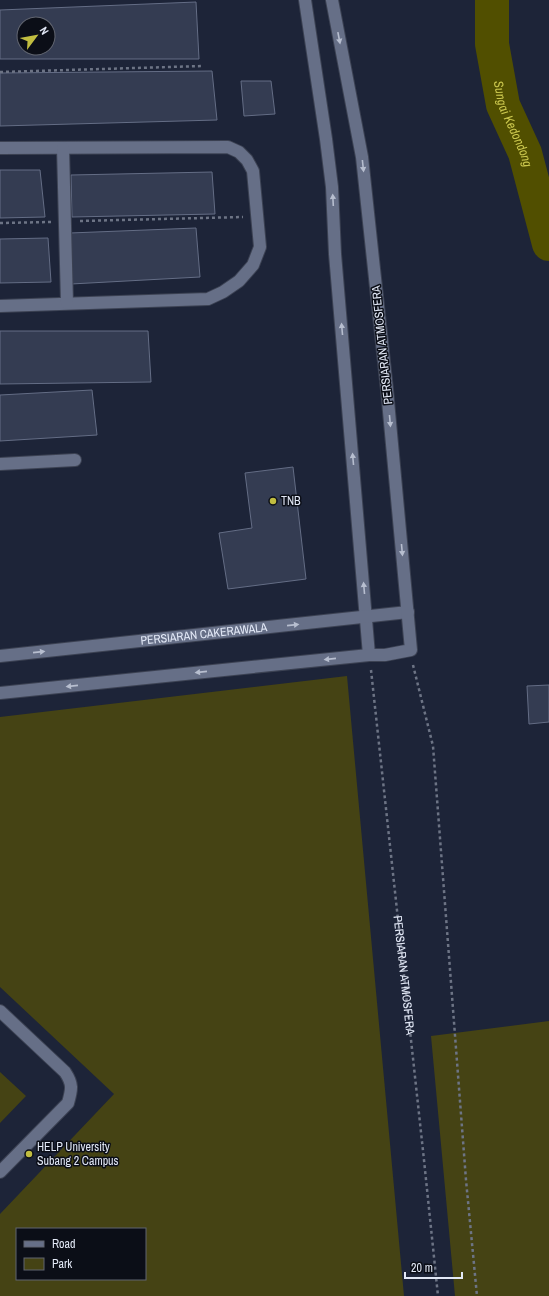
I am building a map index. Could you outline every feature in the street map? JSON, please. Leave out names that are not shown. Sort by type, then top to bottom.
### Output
[{"type":"street","points":[[304,0],[332,187],[336,262],[369,655]]},
{"type":"street","name":"PERSIARAN ATMOSFERA","points":[[332,0],[362,157],[387,390],[412,650]]},
{"type":"street","points":[[0,148],[228,147],[239,152],[248,160],[253,171],[260,247],[253,266],[239,281],[223,292],[208,299],[0,306]]},
{"type":"street","points":[[63,148],[67,304]]},
{"type":"street","points":[[0,464],[74,460]]},
{"type":"street","name":"PERSIARAN CAKERAWALA","points":[[0,656],[408,612]]},
{"type":"street","points":[[0,693],[369,655],[385,655],[412,650]]},
{"type":"street","points":[[0,1011],[65,1072],[71,1081],[72,1091],[68,1102],[0,1172]]},
{"type":"path","points":[[0,72],[203,66]]},
{"type":"path","points":[[0,223],[257,216]]},
{"type":"path","points":[[412,650],[412,660],[433,746],[466,1180],[477,1296]]},
{"type":"path","name":"PERSIARAN ATMOSFERA","points":[[369,655],[438,1296]]},
{"type":"green space","points":[[347,676],[404,1296],[0,1296],[0,1214],[114,1094],[0,987],[0,717]]},
{"type":"green space","points":[[549,1021],[549,1296],[455,1296],[431,1036]]},
{"type":"green space","points":[[0,1072],[26,1096],[0,1123]]},
{"type":"building","points":[[196,2],[199,59],[0,59],[0,10]]},
{"type":"building","points":[[212,71],[217,120],[0,126],[0,73]]},
{"type":"building","points":[[241,81],[271,81],[275,114],[244,116]]},
{"type":"building","points":[[0,170],[40,170],[45,217],[0,218]]},
{"type":"building","points":[[212,172],[215,214],[72,217],[71,175]]},
{"type":"building","points":[[196,228],[200,277],[71,284],[70,233]]},
{"type":"building","points":[[48,238],[51,282],[0,283],[0,239]]},
{"type":"building","points":[[0,331],[148,331],[151,382],[0,384]]},
{"type":"building","points":[[92,390],[97,435],[0,441],[0,395]]},
{"type":"building","name":"TNB","points":[[293,467],[306,579],[228,589],[219,533],[252,528],[245,473]]},
{"type":"building","points":[[549,685],[549,722],[529,724],[527,686]]},
{"type":"waterway","name":"Sungai Kedondong","points":[[492,0],[492,44],[503,105],[525,153],[549,244]]},
{"type":"place","name":"TNB","points":[[273,501]]},
{"type":"place","name":"HELP University Subang 2 Campus","points":[[29,1154]]}]
